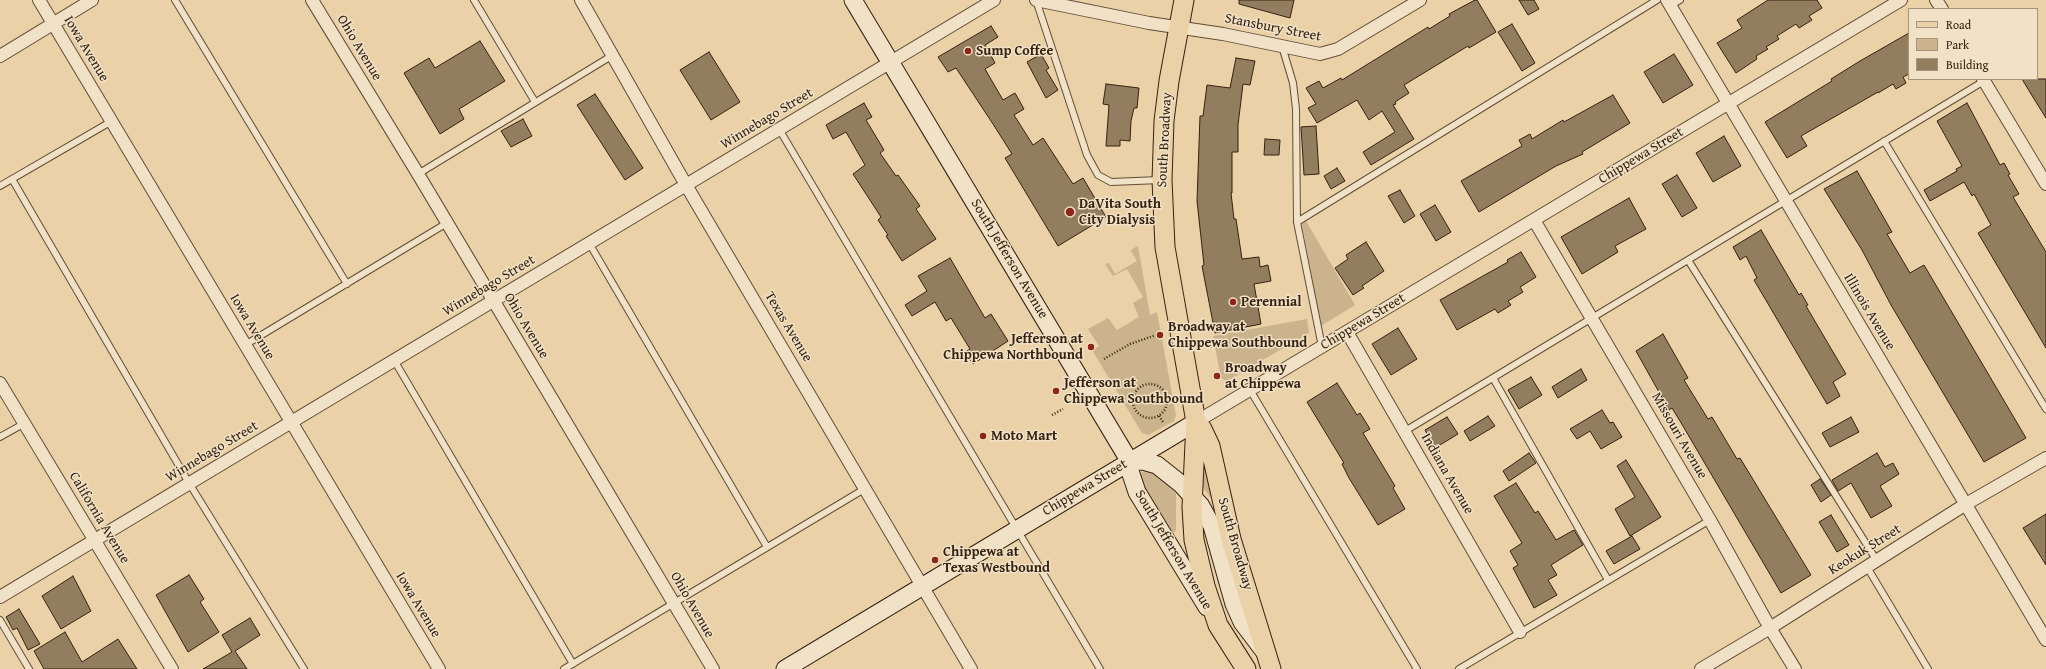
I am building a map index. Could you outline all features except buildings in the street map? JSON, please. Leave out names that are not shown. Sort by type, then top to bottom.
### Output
[{"type":"main road","name":"South Jefferson Avenue","points":[[853,0],[1130,462],[1130,471],[1137,492],[1218,625]]},
{"type":"main road","name":"South Broadway","points":[[1184,0],[1164,121],[1162,180],[1165,247],[1196,422],[1193,496],[1194,540],[1205,586],[1218,625],[1246,669]]},
{"type":"main road","name":"South Broadway","points":[[1196,422],[1202,429],[1210,446],[1231,539],[1271,669]]},
{"type":"main road","name":"Chippewa Street","points":[[785,669],[1196,422]]},
{"type":"main road","points":[[1130,462],[1143,461],[1157,465],[1169,473],[1193,496],[1201,506],[1212,526],[1234,604],[1242,622],[1265,651]]},
{"type":"street","name":"Iowa Avenue","points":[[39,0],[439,669]]},
{"type":"street","points":[[0,56],[92,0]]},
{"type":"street","name":"Ohio Avenue","points":[[312,0],[418,174],[713,669]]},
{"type":"street","name":"Texas Avenue","points":[[581,0],[614,54],[686,185],[866,488],[922,587],[971,669]]},
{"type":"street","name":"Winnebago Street","points":[[0,597],[994,0]]},
{"type":"street","points":[[1036,0],[1148,23],[1179,26]]},
{"type":"street","name":"Stansbury Street","points":[[1179,26],[1320,54],[1329,53],[1420,0]]},
{"type":"street","name":"Chippewa Street","points":[[1196,422],[1901,0]]},
{"type":"street","name":"Illinois Avenue","points":[[1672,2],[1728,104],[2046,640]]},
{"type":"street","points":[[1984,80],[2046,184]]},
{"type":"street","name":"Missouri Avenue","points":[[1534,220],[1710,520],[1770,628],[1795,669]]},
{"type":"street","name":"Indiana Avenue","points":[[1347,332],[1520,632]]},
{"type":"street","name":"California Avenue","points":[[0,382],[172,669]]},
{"type":"street","name":"Keokuk Street","points":[[1701,669],[1770,628],[1966,504],[2046,458]]},
{"type":"lane","points":[[175,0],[347,284]]},
{"type":"lane","points":[[474,0],[535,102]]},
{"type":"lane","points":[[1036,0],[1087,155],[1098,175],[1111,182],[1162,180]]},
{"type":"lane","points":[[1297,222],[1657,0]]},
{"type":"lane","points":[[1282,46],[1293,83],[1296,109],[1297,222],[1322,347]]},
{"type":"lane","points":[[418,174],[614,54]]},
{"type":"lane","points":[[1405,431],[1984,80]]},
{"type":"lane","points":[[0,186],[112,122]]},
{"type":"lane","points":[[779,130],[1100,669]]},
{"type":"lane","points":[[1884,141],[2046,409]]},
{"type":"lane","points":[[12,179],[189,483],[304,669]]},
{"type":"lane","points":[[245,344],[447,223]]},
{"type":"lane","points":[[589,243],[767,547]]},
{"type":"lane","points":[[1688,260],[1872,564],[1928,669]]},
{"type":"lane","points":[[394,360],[573,664]]},
{"type":"lane","points":[[1493,378],[1608,580]]},
{"type":"lane","points":[[1250,390],[1417,669]]},
{"type":"lane","points":[[0,437],[25,423]]},
{"type":"lane","points":[[564,669],[866,488]]},
{"type":"lane","points":[[1459,669],[1710,520]]},
{"type":"lane","points":[[0,620],[29,669]]},
{"type":"path","points":[[1104,359],[1130,344],[1156,335]]},
{"type":"path","points":[[1144,384],[1156,384],[1165,392],[1167,403],[1166,408],[1159,416],[1148,418],[1142,417],[1135,409],[1133,397],[1139,387],[1144,384]]},
{"type":"path","points":[[1052,415],[1063,409]]},
{"type":"path","points":[[1159,416],[1163,422]]},
{"type":"green space","points":[[1306,221],[1355,305],[1321,326],[1302,224]]},
{"type":"green space","points":[[1138,246],[1150,315],[1157,312],[1176,415],[1174,421],[1148,435],[1142,433],[1092,350],[1099,346],[1088,329],[1108,318],[1117,330],[1139,317],[1133,303],[1143,297],[1127,269],[1113,276],[1105,264],[1109,263],[1115,274],[1137,261],[1131,251]]},
{"type":"green space","points":[[1307,319],[1309,333],[1227,381],[1221,378],[1213,336]]},
{"type":"green space","points":[[1202,446],[1213,501],[1201,485]]},
{"type":"green space","points":[[1149,470],[1173,489],[1176,494],[1175,532],[1172,531],[1139,478],[1141,473]]},
{"type":"place","name":"Sump Coffee","points":[[968,51]]},
{"type":"place","name":"DaVita South City Dialysis","points":[[1070,212]]},
{"type":"place","name":"Perennial","points":[[1233,302]]},
{"type":"place","name":"Broadway at Chippewa Southbound","points":[[1160,335]]},
{"type":"place","name":"Jefferson at Chippewa Northbound","points":[[1091,347]]},
{"type":"place","name":"Broadway at Chippewa","points":[[1217,376]]},
{"type":"place","name":"Jefferson at Chippewa Southbound","points":[[1056,391]]},
{"type":"place","name":"Moto Mart","points":[[983,436]]},
{"type":"place","name":"Chippewa at Texas Westbound","points":[[935,560]]}]
